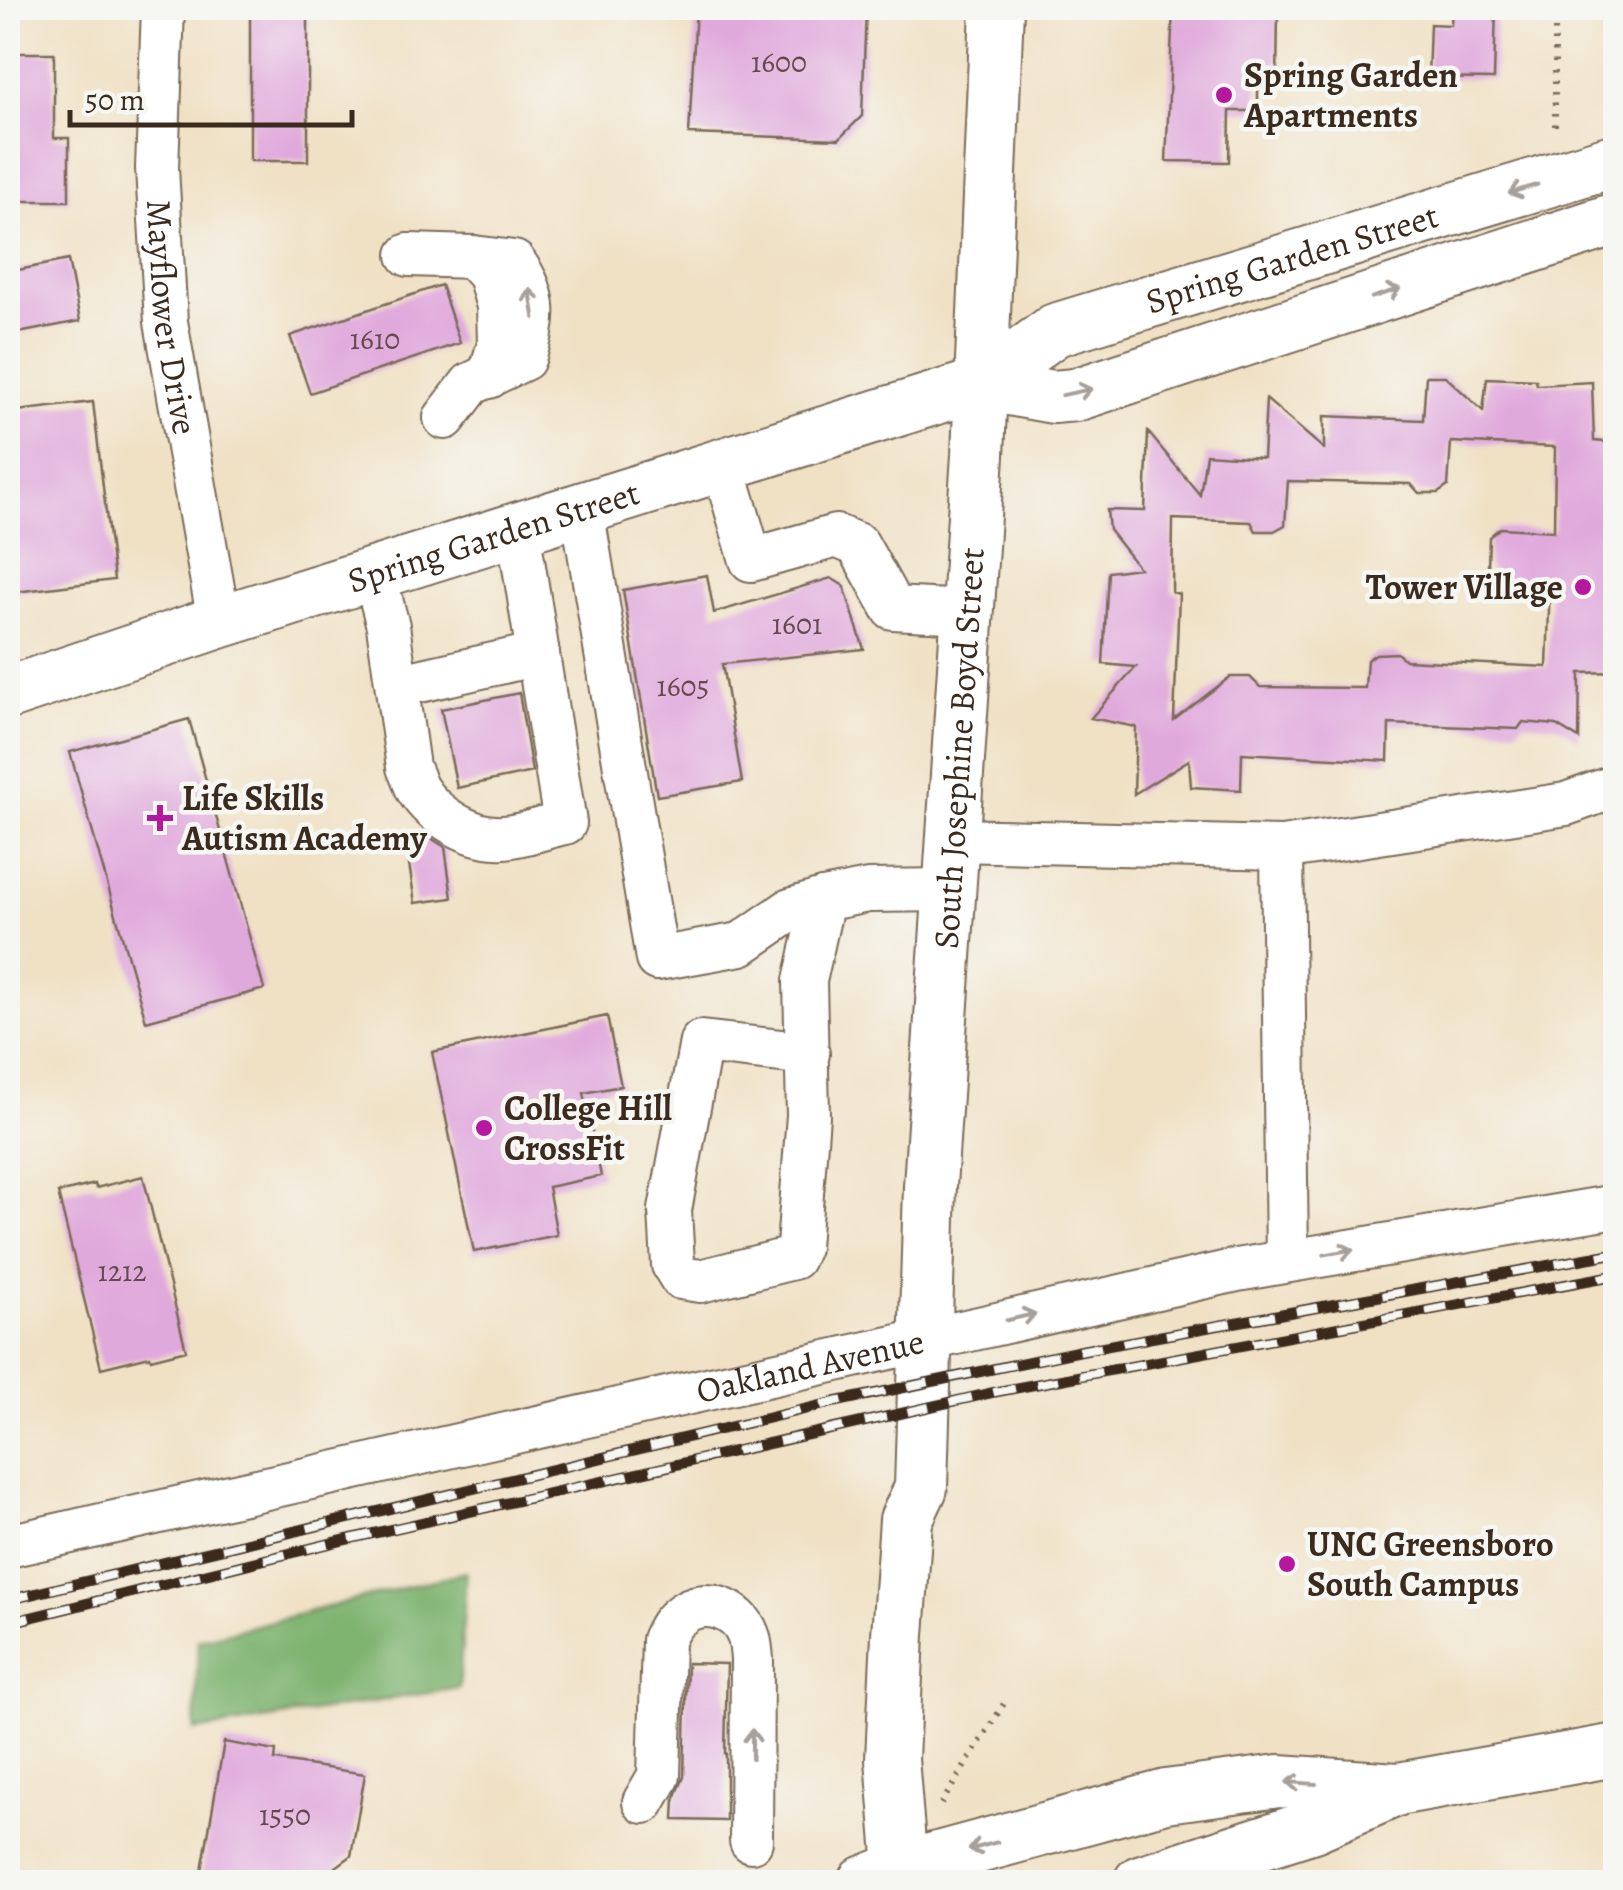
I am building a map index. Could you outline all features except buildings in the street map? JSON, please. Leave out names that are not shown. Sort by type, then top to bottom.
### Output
[{"type":"main road","name":"South Josephine Boyd Street","points":[[888,1878],[923,1760],[935,1522],[921,1488],[930,1186],[981,384],[997,8]]},
{"type":"main road","name":"Spring Garden Street","points":[[8,693],[219,622],[981,384],[1054,330],[1616,160]]},
{"type":"main road","name":"Spring Garden Street","points":[[981,384],[1052,397],[1075,395],[1616,219]]},
{"type":"main road","points":[[1140,1882],[1314,1826],[1398,1789],[1616,1750]]},
{"type":"main road","points":[[888,1878],[1166,1796],[1279,1781],[1398,1789]]},
{"type":"street","name":"Mayflower Drive","points":[[163,8],[157,168],[166,322],[219,622]]},
{"type":"street","points":[[410,255],[474,256],[489,275],[498,306],[500,344],[489,377],[472,384],[444,418]]},
{"type":"street","points":[[723,465],[751,560],[836,536],[858,545],[893,608],[966,612]]},
{"type":"street","points":[[582,509],[656,959],[741,944],[790,910],[868,892],[950,864],[1282,848],[1566,804],[1616,786]]},
{"type":"street","points":[[374,574],[388,626],[408,767],[416,788],[434,810],[476,833],[503,837],[565,822],[518,529]]},
{"type":"street","points":[[397,686],[538,654]]},
{"type":"street","points":[[1282,848],[1288,1261]]},
{"type":"street","points":[[808,1054],[701,1042],[670,1210],[673,1265],[681,1278],[700,1281],[793,1258],[798,1247],[808,1115],[808,1054],[805,981],[823,900]]},
{"type":"street","name":"Oakland Avenue","points":[[8,1546],[1237,1270],[1616,1206]]},
{"type":"street","points":[[644,1802],[658,1776],[663,1640],[671,1624],[698,1605],[728,1611],[749,1636],[752,1658],[751,1842]]},
{"type":"path","points":[[1556,8],[1556,179]]},
{"type":"path","points":[[888,1878],[1005,1702]]},
{"type":"green space","points":[[466,1572],[459,1688],[195,1731],[198,1640]]},
{"type":"railway","points":[[8,1600],[835,1402],[1084,1350],[1616,1253]]},
{"type":"railway","points":[[8,1623],[340,1541],[995,1392],[1616,1275]]},
{"type":"place","name":"Spring Garden Apartments","points":[[1224,95]]},
{"type":"place","name":"Tower Village","points":[[1583,587]]},
{"type":"place","name":"Life Skills Autism Academy","points":[[160,818]]},
{"type":"place","name":"College Hill CrossFit","points":[[484,1128]]},
{"type":"place","name":"UNC Greensboro South Campus","points":[[1287,1564]]}]
